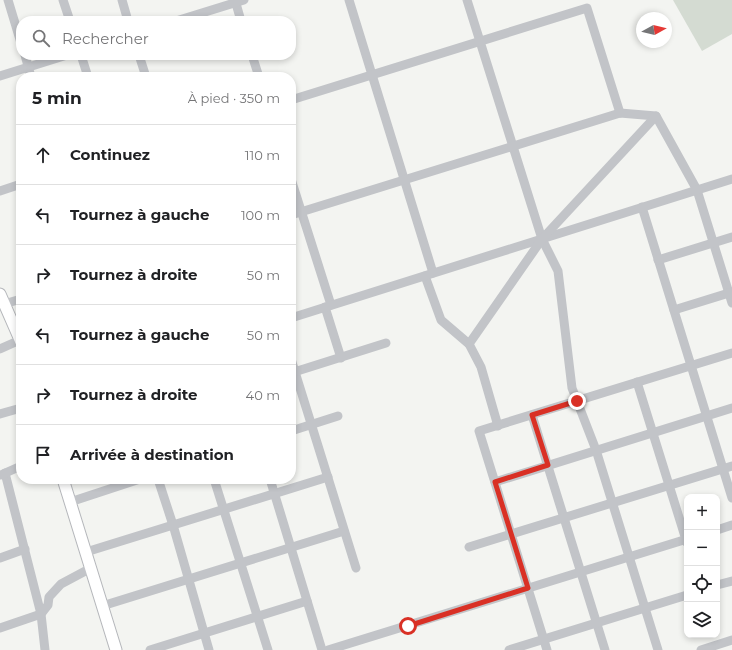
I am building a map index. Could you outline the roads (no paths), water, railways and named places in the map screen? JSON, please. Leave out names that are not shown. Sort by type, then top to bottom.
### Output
[{"type":"main road","points":[[0,294],[16,330]]},
{"type":"main road","points":[[65,484],[116,650]]},
{"type":"street","points":[[8,0],[16,26]]},
{"type":"street","points":[[64,0],[69,16]]},
{"type":"street","points":[[122,0],[127,16]]},
{"type":"street","points":[[349,0],[404,180],[441,320],[469,344],[481,367],[498,426]]},
{"type":"street","points":[[467,0],[542,239],[558,271],[572,388],[596,450],[658,650]]},
{"type":"street","points":[[192,16],[238,1],[240,16]]},
{"type":"street","points":[[296,98],[587,8],[620,113]]},
{"type":"street","points":[[26,60],[30,72]]},
{"type":"street","points":[[0,76],[51,60]]},
{"type":"street","points":[[83,60],[86,72]]},
{"type":"street","points":[[141,60],[144,72]]},
{"type":"street","points":[[254,60],[257,72]]},
{"type":"street","points":[[296,214],[620,113],[656,116]]},
{"type":"street","points":[[656,116],[697,190],[732,303]]},
{"type":"street","points":[[469,344],[542,239],[656,116]]},
{"type":"street","points":[[296,316],[732,179]]},
{"type":"street","points":[[0,191],[16,186]]},
{"type":"street","points":[[296,194],[328,306],[341,358]]},
{"type":"street","points":[[642,207],[707,416],[727,467],[732,498]]},
{"type":"street","points":[[658,260],[732,237]]},
{"type":"street","points":[[674,310],[730,293]]},
{"type":"street","points":[[4,304],[16,300]]},
{"type":"street","points":[[0,349],[16,343]]},
{"type":"street","points":[[296,372],[386,343]]},
{"type":"street","points":[[547,650],[480,431],[732,353]]},
{"type":"street","points":[[296,382],[328,477],[356,568]]},
{"type":"street","points":[[637,382],[684,532]]},
{"type":"street","points":[[495,482],[732,408]]},
{"type":"street","points":[[0,414],[16,409]]},
{"type":"street","points":[[532,415],[605,650]]},
{"type":"street","points":[[296,430],[338,416]]},
{"type":"street","points":[[469,548],[727,467]]},
{"type":"street","points":[[16,468],[3,474],[25,550],[41,614],[45,650]]},
{"type":"street","points":[[86,552],[328,477]]},
{"type":"street","points":[[70,502],[125,484]]},
{"type":"street","points":[[160,484],[209,650]]},
{"type":"street","points":[[216,484],[268,650]]},
{"type":"street","points":[[271,484],[322,650]]},
{"type":"street","points":[[720,529],[732,525]]},
{"type":"street","points":[[102,606],[344,531]]},
{"type":"street","points":[[328,650],[684,542]]},
{"type":"street","points":[[0,558],[25,550]]},
{"type":"street","points":[[0,628],[41,614],[48,605],[49,597],[61,584],[91,568]]},
{"type":"street","points":[[720,584],[732,581]]},
{"type":"street","points":[[509,650],[684,596]]},
{"type":"street","points":[[150,650],[307,601]]},
{"type":"street","points":[[701,650],[719,647],[732,640]]}]
